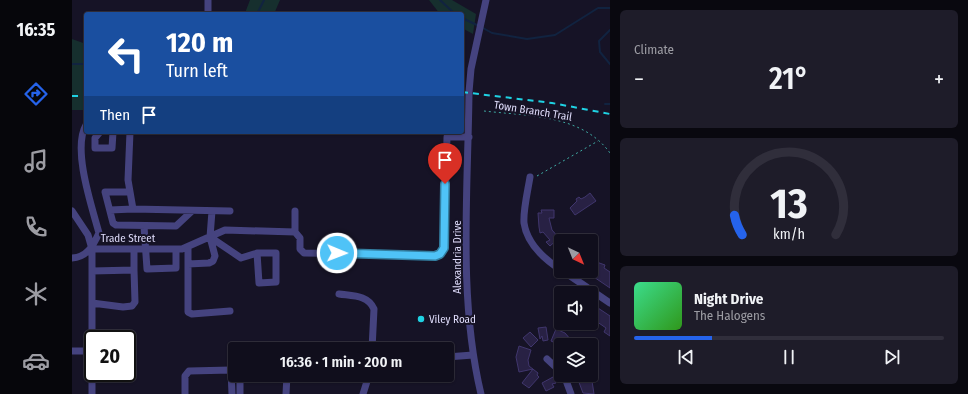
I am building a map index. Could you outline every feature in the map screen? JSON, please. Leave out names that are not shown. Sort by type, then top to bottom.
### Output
[{"type":"street","points":[[208,0],[208,12]]},
{"type":"street","name":"Alexandria Drive","points":[[481,394],[473,355],[467,275],[469,92],[478,35],[486,0]]},
{"type":"street","points":[[72,258],[77,258],[92,249],[99,233],[81,169],[79,154],[80,133],[84,128]]},
{"type":"street","points":[[98,134],[95,138],[95,148],[112,148],[113,134]]},
{"type":"street","points":[[130,134],[128,180],[133,209]]},
{"type":"street","points":[[295,211],[295,232],[300,238],[300,249],[304,252],[435,256],[440,254],[444,248],[447,137],[469,137]]},
{"type":"street","points":[[530,176],[524,222],[528,237],[538,252],[554,264]]},
{"type":"street","points":[[130,192],[105,192],[113,223],[116,225],[176,226],[192,211]]},
{"type":"street","points":[[72,210],[88,235],[92,249]]},
{"type":"street","points":[[110,210],[230,211]]},
{"type":"street","points":[[188,264],[210,263],[214,261],[216,256],[210,237],[212,211]]},
{"type":"street","points":[[144,226],[147,269],[176,268],[176,249]]},
{"type":"street","name":"Trade Street","points":[[92,330],[92,249],[176,249],[188,247],[225,230],[295,232]]},
{"type":"street","points":[[210,237],[241,258],[257,253],[276,253],[276,282],[259,283],[257,253]]},
{"type":"street","points":[[188,247],[188,312],[192,314],[230,311]]},
{"type":"street","points":[[92,303],[123,307],[132,306],[135,302],[134,249]]},
{"type":"street","points":[[92,271],[134,270]]},
{"type":"street","points":[[574,278],[610,302]]},
{"type":"street","points":[[339,294],[363,297],[372,304],[374,309],[372,342]]},
{"type":"street","points":[[72,351],[84,351]]},
{"type":"street","points":[[454,356],[473,355]]},
{"type":"street","points":[[547,359],[554,366]]},
{"type":"street","points":[[186,394],[185,376],[189,371],[231,370],[232,394]]},
{"type":"street","name":"Trade Street","points":[[92,382],[92,394]]},
{"type":"street","points":[[240,382],[240,394]]},
{"type":"street","points":[[286,382],[286,394]]},
{"type":"street","points":[[363,394],[367,382]]},
{"type":"street","points":[[566,382],[570,394]]},
{"type":"path","name":"Town Branch Trail","points":[[484,111],[562,121],[579,127],[599,140],[610,153]]},
{"type":"path","points":[[530,176],[537,176],[543,173],[599,140]]},
{"type":"green space","points":[[250,0],[280,0],[275,12],[245,12]]},
{"type":"green space","points":[[429,0],[452,0],[476,14],[473,34],[464,29],[464,12],[438,12]]},
{"type":"green space","points":[[72,39],[84,43],[84,110],[72,110]]},
{"type":"building","points":[[590,193],[596,201],[575,215],[570,208],[577,201],[576,199],[579,197],[581,199]]},
{"type":"building","points":[[541,210],[554,210],[554,218],[549,218],[552,230],[556,234],[554,234],[554,242],[550,246],[546,242],[550,240],[543,232],[540,233],[538,213],[542,213]]},
{"type":"building","points":[[598,262],[605,265],[604,268],[610,272],[610,288],[595,278],[598,278]]},
{"type":"building","points":[[598,308],[610,316],[610,336],[604,332],[606,328],[598,322]]},
{"type":"building","points":[[546,327],[548,340],[543,341],[542,336],[540,339],[538,328]]},
{"type":"building","points":[[556,330],[565,333],[569,338],[554,338],[554,342],[551,341]]},
{"type":"building","points":[[530,332],[538,340],[531,347],[523,338]]},
{"type":"building","points":[[519,346],[531,350],[528,360],[529,366],[533,369],[519,372],[516,357]]},
{"type":"building","points":[[533,369],[538,373],[537,375],[539,377],[529,388],[522,383]]},
{"type":"building","points":[[553,377],[554,382],[556,383],[552,384],[554,387],[546,391],[542,383]]},
{"type":"building","points":[[579,382],[592,382],[594,394],[583,393]]},
{"type":"waterway","points":[[258,12],[264,0]]},
{"type":"waterway","points":[[440,0],[453,12]]},
{"type":"waterway","points":[[483,28],[492,33],[527,39],[555,35],[598,8],[610,8]]},
{"type":"waterway","points":[[464,19],[479,26]]},
{"type":"waterway","points":[[610,30],[599,41],[600,52],[610,64]]},
{"type":"waterway","points":[[72,64],[84,64]]},
{"type":"waterway","points":[[605,104],[610,104]]},
{"type":"railway","points":[[464,92],[552,103],[610,114]]},
{"type":"railway","points":[[72,96],[84,96]]},
{"type":"place","name":"Viley Road","points":[[421,319]]},
{"type":"route","points":[[337,253],[435,256],[440,254],[444,248],[445,184]]}]
